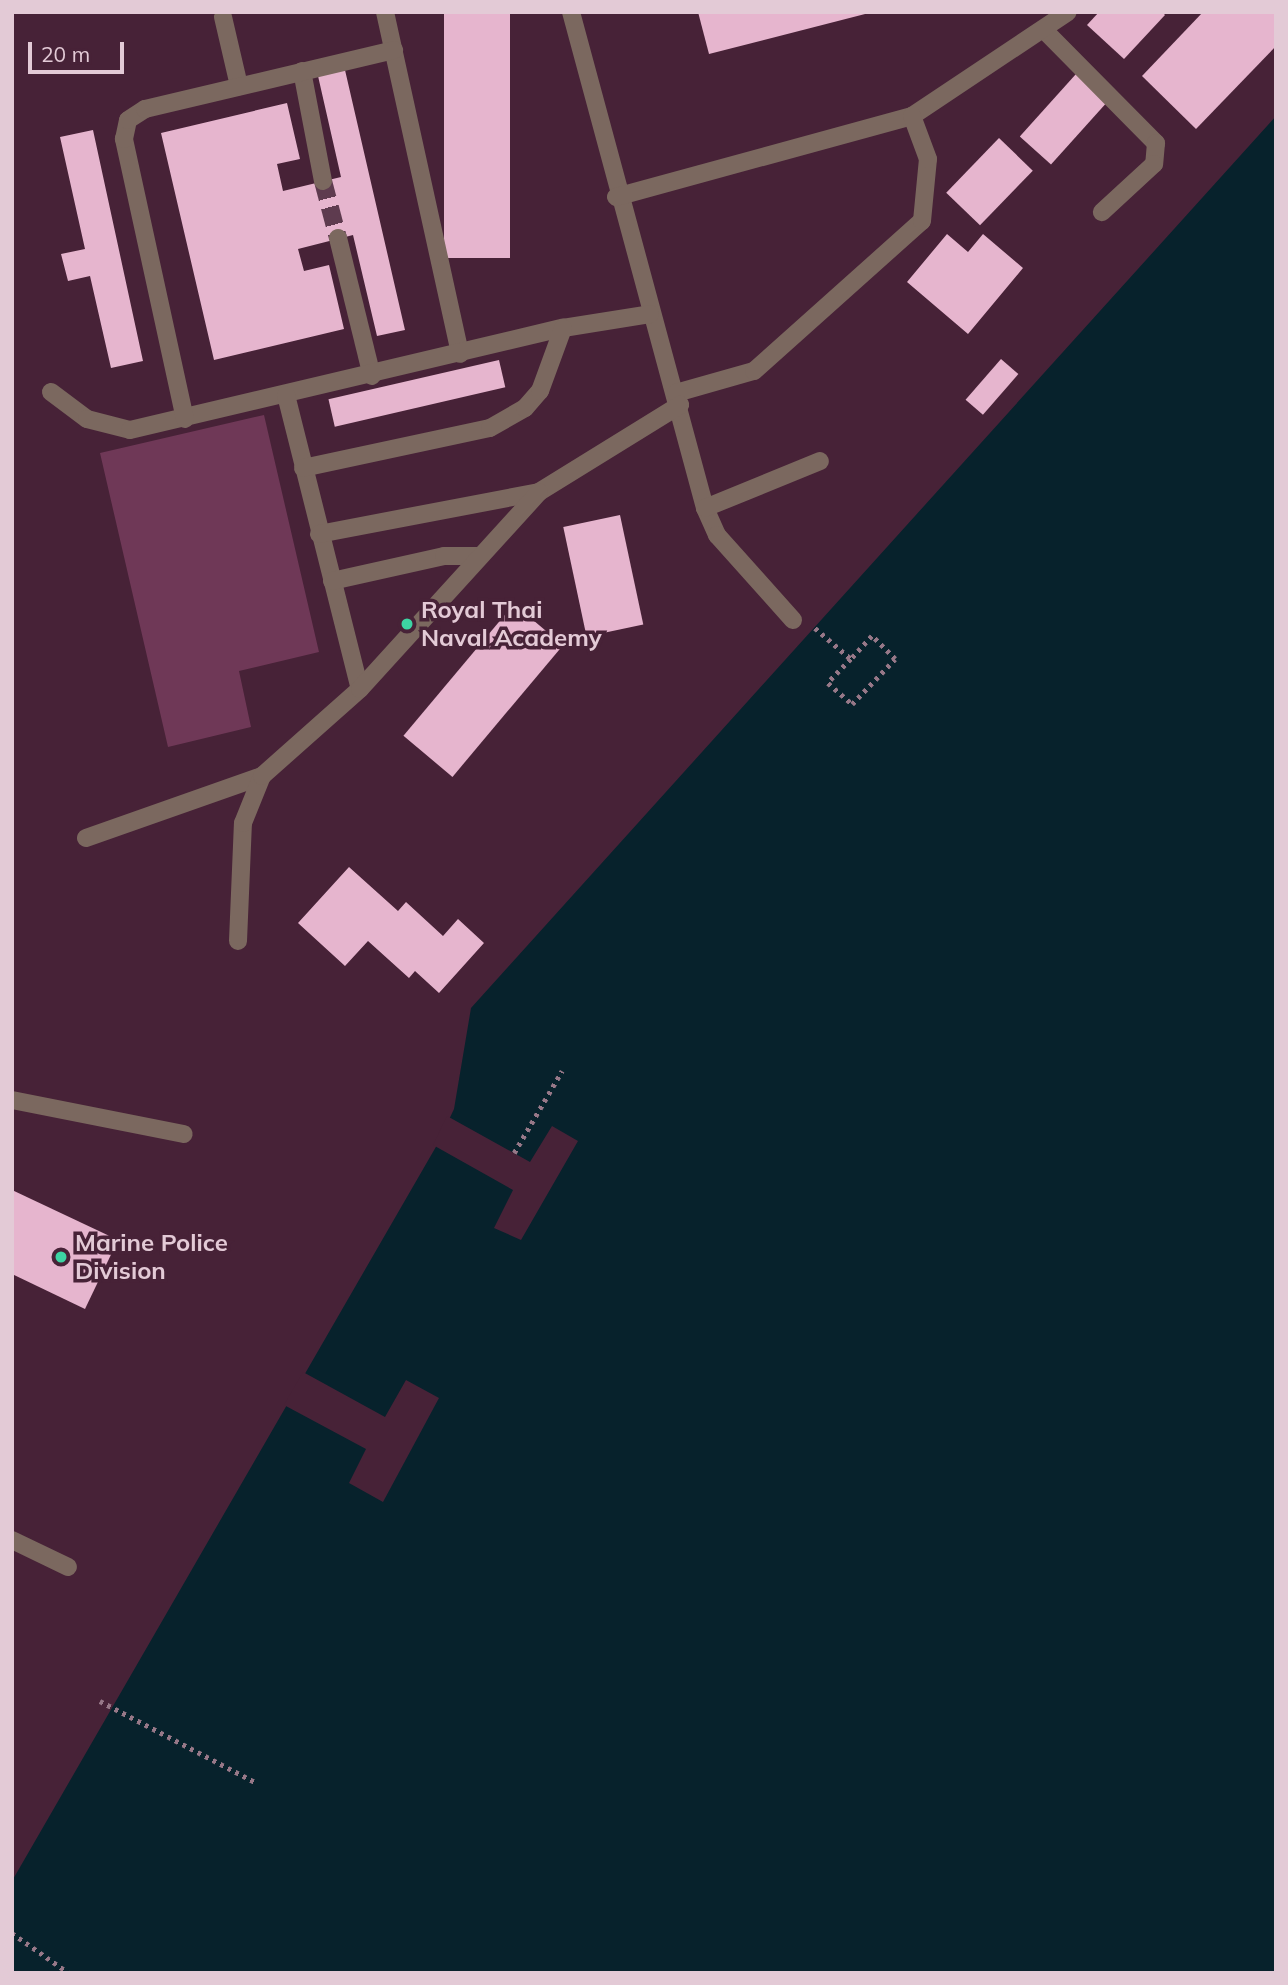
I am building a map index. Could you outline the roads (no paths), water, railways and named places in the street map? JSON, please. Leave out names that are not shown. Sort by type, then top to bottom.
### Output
[{"type":"lane","points":[[385,12],[460,354]]},
{"type":"lane","points":[[571,12],[616,197],[678,399],[705,508],[717,535],[799,619]]},
{"type":"lane","points":[[616,197],[912,116],[1045,31],[1068,12]]},
{"type":"lane","points":[[223,17],[239,86]]},
{"type":"lane","points":[[1045,31],[1156,143],[1154,164],[1102,212]]},
{"type":"lane","points":[[185,419],[124,139],[128,120],[145,109],[394,50]]},
{"type":"lane","points":[[302,71],[323,181]]},
{"type":"lane","points":[[86,838],[262,776],[359,689],[477,556],[539,492],[678,399],[754,371],[922,220],[930,179],[912,116]]},
{"type":"lane","points":[[338,238],[372,376]]},
{"type":"lane","points":[[51,392],[108,428],[185,419],[564,328],[650,314]]},
{"type":"lane","points":[[303,468],[490,428],[525,408],[540,391],[564,328]]},
{"type":"lane","points":[[286,396],[359,689]]},
{"type":"lane","points":[[705,508],[820,461]]},
{"type":"lane","points":[[319,534],[539,492]]},
{"type":"lane","points":[[332,581],[444,556],[477,556]]},
{"type":"lane","points":[[238,941],[243,823],[262,776]]},
{"type":"lane","points":[[12,1100],[184,1133]]},
{"type":"lane","points":[[12,1540],[68,1567]]},
{"type":"water","points":[[1276,116],[1276,1973],[12,1973],[12,1881],[437,1145],[454,1109],[471,1008]]},
{"type":"tunnel","points":[[323,181],[338,238]]},
{"type":"place","name":"Royal Thai Naval Academy","points":[[407,624]]},
{"type":"place","name":"Marine Police Division","points":[[61,1257]]}]
